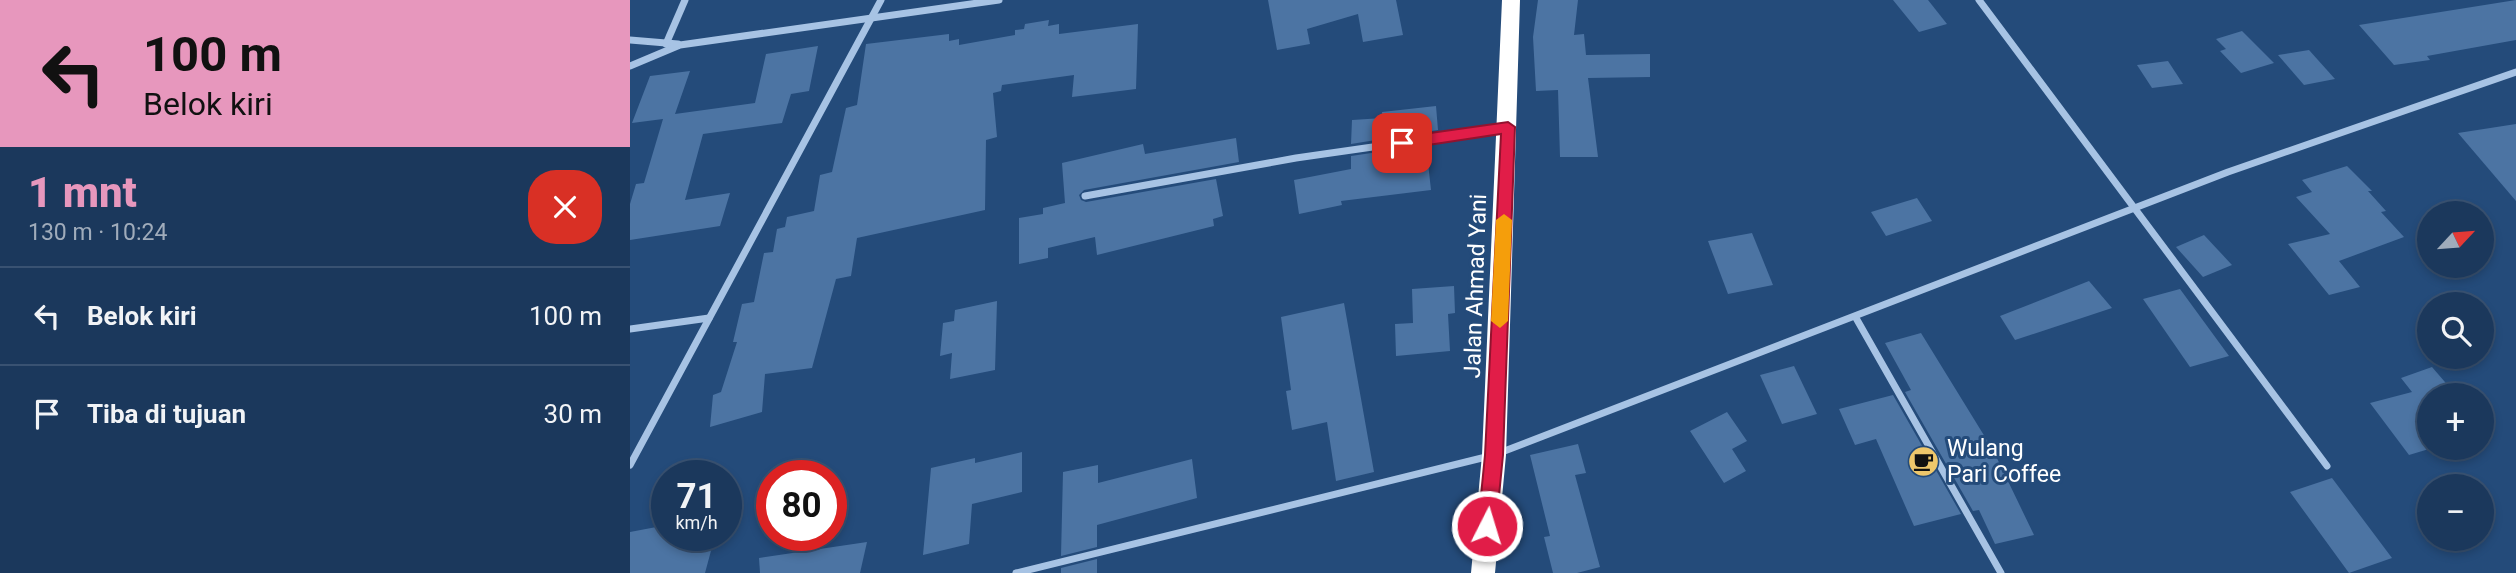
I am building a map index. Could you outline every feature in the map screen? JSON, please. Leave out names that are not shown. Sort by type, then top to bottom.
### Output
[{"type":"highway","name":"Jalan Ahmad Yani","points":[[1483,573],[1494,455],[1511,0]]},
{"type":"street","points":[[666,44],[685,0]]},
{"type":"street","points":[[630,465],[881,0]]},
{"type":"street","points":[[630,40],[680,44],[999,0]]},
{"type":"street","points":[[1979,0],[2327,466]]},
{"type":"street","points":[[630,66],[680,44]]},
{"type":"street","points":[[1016,573],[1494,455],[1856,318],[2132,208],[2516,72]]},
{"type":"street","points":[[1085,196],[1296,158],[1508,127]]},
{"type":"street","points":[[630,329],[709,318]]},
{"type":"street","points":[[1856,318],[2001,573]]},
{"type":"building","points":[[1268,0],[1396,0],[1403,35],[1363,42],[1358,14],[1307,29],[1310,44],[1277,50]]},
{"type":"building","points":[[1538,0],[1578,0],[1574,35],[1584,34],[1586,55],[1650,54],[1650,77],[1588,78],[1598,157],[1560,157],[1558,90],[1536,91],[1533,37]]},
{"type":"building","points":[[1893,0],[1928,0],[1947,24],[1919,32]]},
{"type":"building","points":[[2516,0],[2516,40],[2427,56],[2430,60],[2394,65],[2359,25]]},
{"type":"building","points":[[1049,20],[1048,26],[1059,24],[1059,34],[1138,24],[1136,89],[1072,97],[1074,75],[1002,85],[1001,91],[993,93],[997,137],[986,140],[985,210],[857,238],[851,276],[836,279],[812,368],[765,374],[762,412],[710,427],[713,395],[721,392],[737,342],[733,342],[742,304],[754,302],[764,253],[773,252],[777,229],[785,227],[787,217],[814,211],[820,175],[832,172],[846,108],[857,105],[866,44],[949,34],[949,41],[959,39],[959,45],[1015,35],[1015,30],[1024,29],[1025,24]]},
{"type":"building","points":[[2242,31],[2274,63],[2241,73],[2220,51],[2226,49],[2216,39]]},
{"type":"building","points":[[818,46],[809,91],[791,94],[782,123],[703,134],[685,200],[730,193],[720,226],[630,240],[630,204],[636,184],[644,183],[663,119],[632,123],[650,76],[690,71],[675,114],[755,103],[766,54]]},
{"type":"building","points":[[2309,50],[2335,79],[2304,85],[2278,55]]},
{"type":"building","points":[[2168,61],[2183,84],[2152,88],[2137,65]]},
{"type":"building","points":[[1436,106],[1438,130],[1351,144],[1352,120],[1383,118],[1382,112]]},
{"type":"building","points":[[2516,124],[2516,201],[2458,133]]},
{"type":"building","points":[[1236,138],[1239,162],[1084,190],[1079,195],[1081,200],[1086,202],[1216,179],[1223,216],[1213,219],[1214,226],[1097,255],[1095,237],[1048,248],[1048,258],[1019,264],[1019,218],[1043,214],[1043,208],[1065,203],[1062,163],[1143,144],[1145,154]]},
{"type":"building","points":[[1426,145],[1431,190],[1341,201],[1342,205],[1299,214],[1294,180],[1351,169],[1351,156]]},
{"type":"building","points":[[2347,166],[2372,191],[2368,191],[2386,211],[2381,212],[2404,237],[2339,261],[2360,287],[2329,295],[2288,244],[2330,234],[2296,197],[2312,192],[2302,180]]},
{"type":"building","points":[[1917,198],[1932,221],[1886,236],[1871,212]]},
{"type":"building","points":[[1752,233],[1773,285],[1728,294],[1708,241]]},
{"type":"building","points":[[2204,235],[2232,265],[2203,277],[2176,247]]},
{"type":"building","points":[[2089,281],[2112,308],[2015,340],[2000,316]]},
{"type":"building","points":[[1454,286],[1455,313],[1448,314],[1450,351],[1396,356],[1395,324],[1413,323],[1412,289]]},
{"type":"building","points":[[2180,289],[2229,356],[2190,367],[2143,299]]},
{"type":"building","points":[[997,301],[995,370],[950,379],[952,353],[940,356],[943,323],[954,321],[955,310]]},
{"type":"building","points":[[1344,303],[1374,472],[1336,481],[1327,422],[1292,430],[1286,391],[1291,390],[1281,317]]},
{"type":"building","points":[[1921,333],[1993,450],[2034,535],[1995,544],[1979,510],[1973,511],[1905,392],[1911,390],[1885,343]]},
{"type":"building","points":[[1794,366],[1817,414],[1782,424],[1760,375]]},
{"type":"building","points":[[2434,369],[2446,383],[2417,383],[2417,453],[2409,455],[2370,403],[2412,392],[2401,378]]},
{"type":"building","points":[[1893,395],[1961,514],[1914,526],[1876,439],[1855,445],[1839,409]]},
{"type":"building","points":[[1727,412],[1747,441],[1732,449],[1746,471],[1724,483],[1690,431]]},
{"type":"building","points":[[1578,444],[1586,473],[1575,475],[1600,567],[1577,573],[1553,573],[1544,537],[1550,536],[1530,455]]},
{"type":"building","points":[[1022,452],[1022,492],[972,504],[969,544],[923,555],[931,468],[975,458],[975,463]]},
{"type":"building","points":[[1192,459],[1197,498],[1097,525],[1097,547],[1061,556],[1063,472],[1098,465],[1098,483]]},
{"type":"building","points":[[2332,478],[2392,558],[2349,573],[2290,492]]},
{"type":"building","points":[[651,528],[651,551],[711,551],[705,573],[630,573],[630,532]]},
{"type":"building","points":[[867,542],[860,573],[760,573],[759,558],[806,551],[847,551],[847,545]]},
{"type":"building","points":[[1097,559],[1097,573],[1061,573],[1061,568]]},
{"type":"slow traffic","points":[[1500,321],[1504,220]]},
{"type":"place","name":"Wulang Pari Coffee","points":[[1924,461]]},
{"type":"route","points":[[1402,143],[1508,127],[1494,455],[1487,526]]}]
